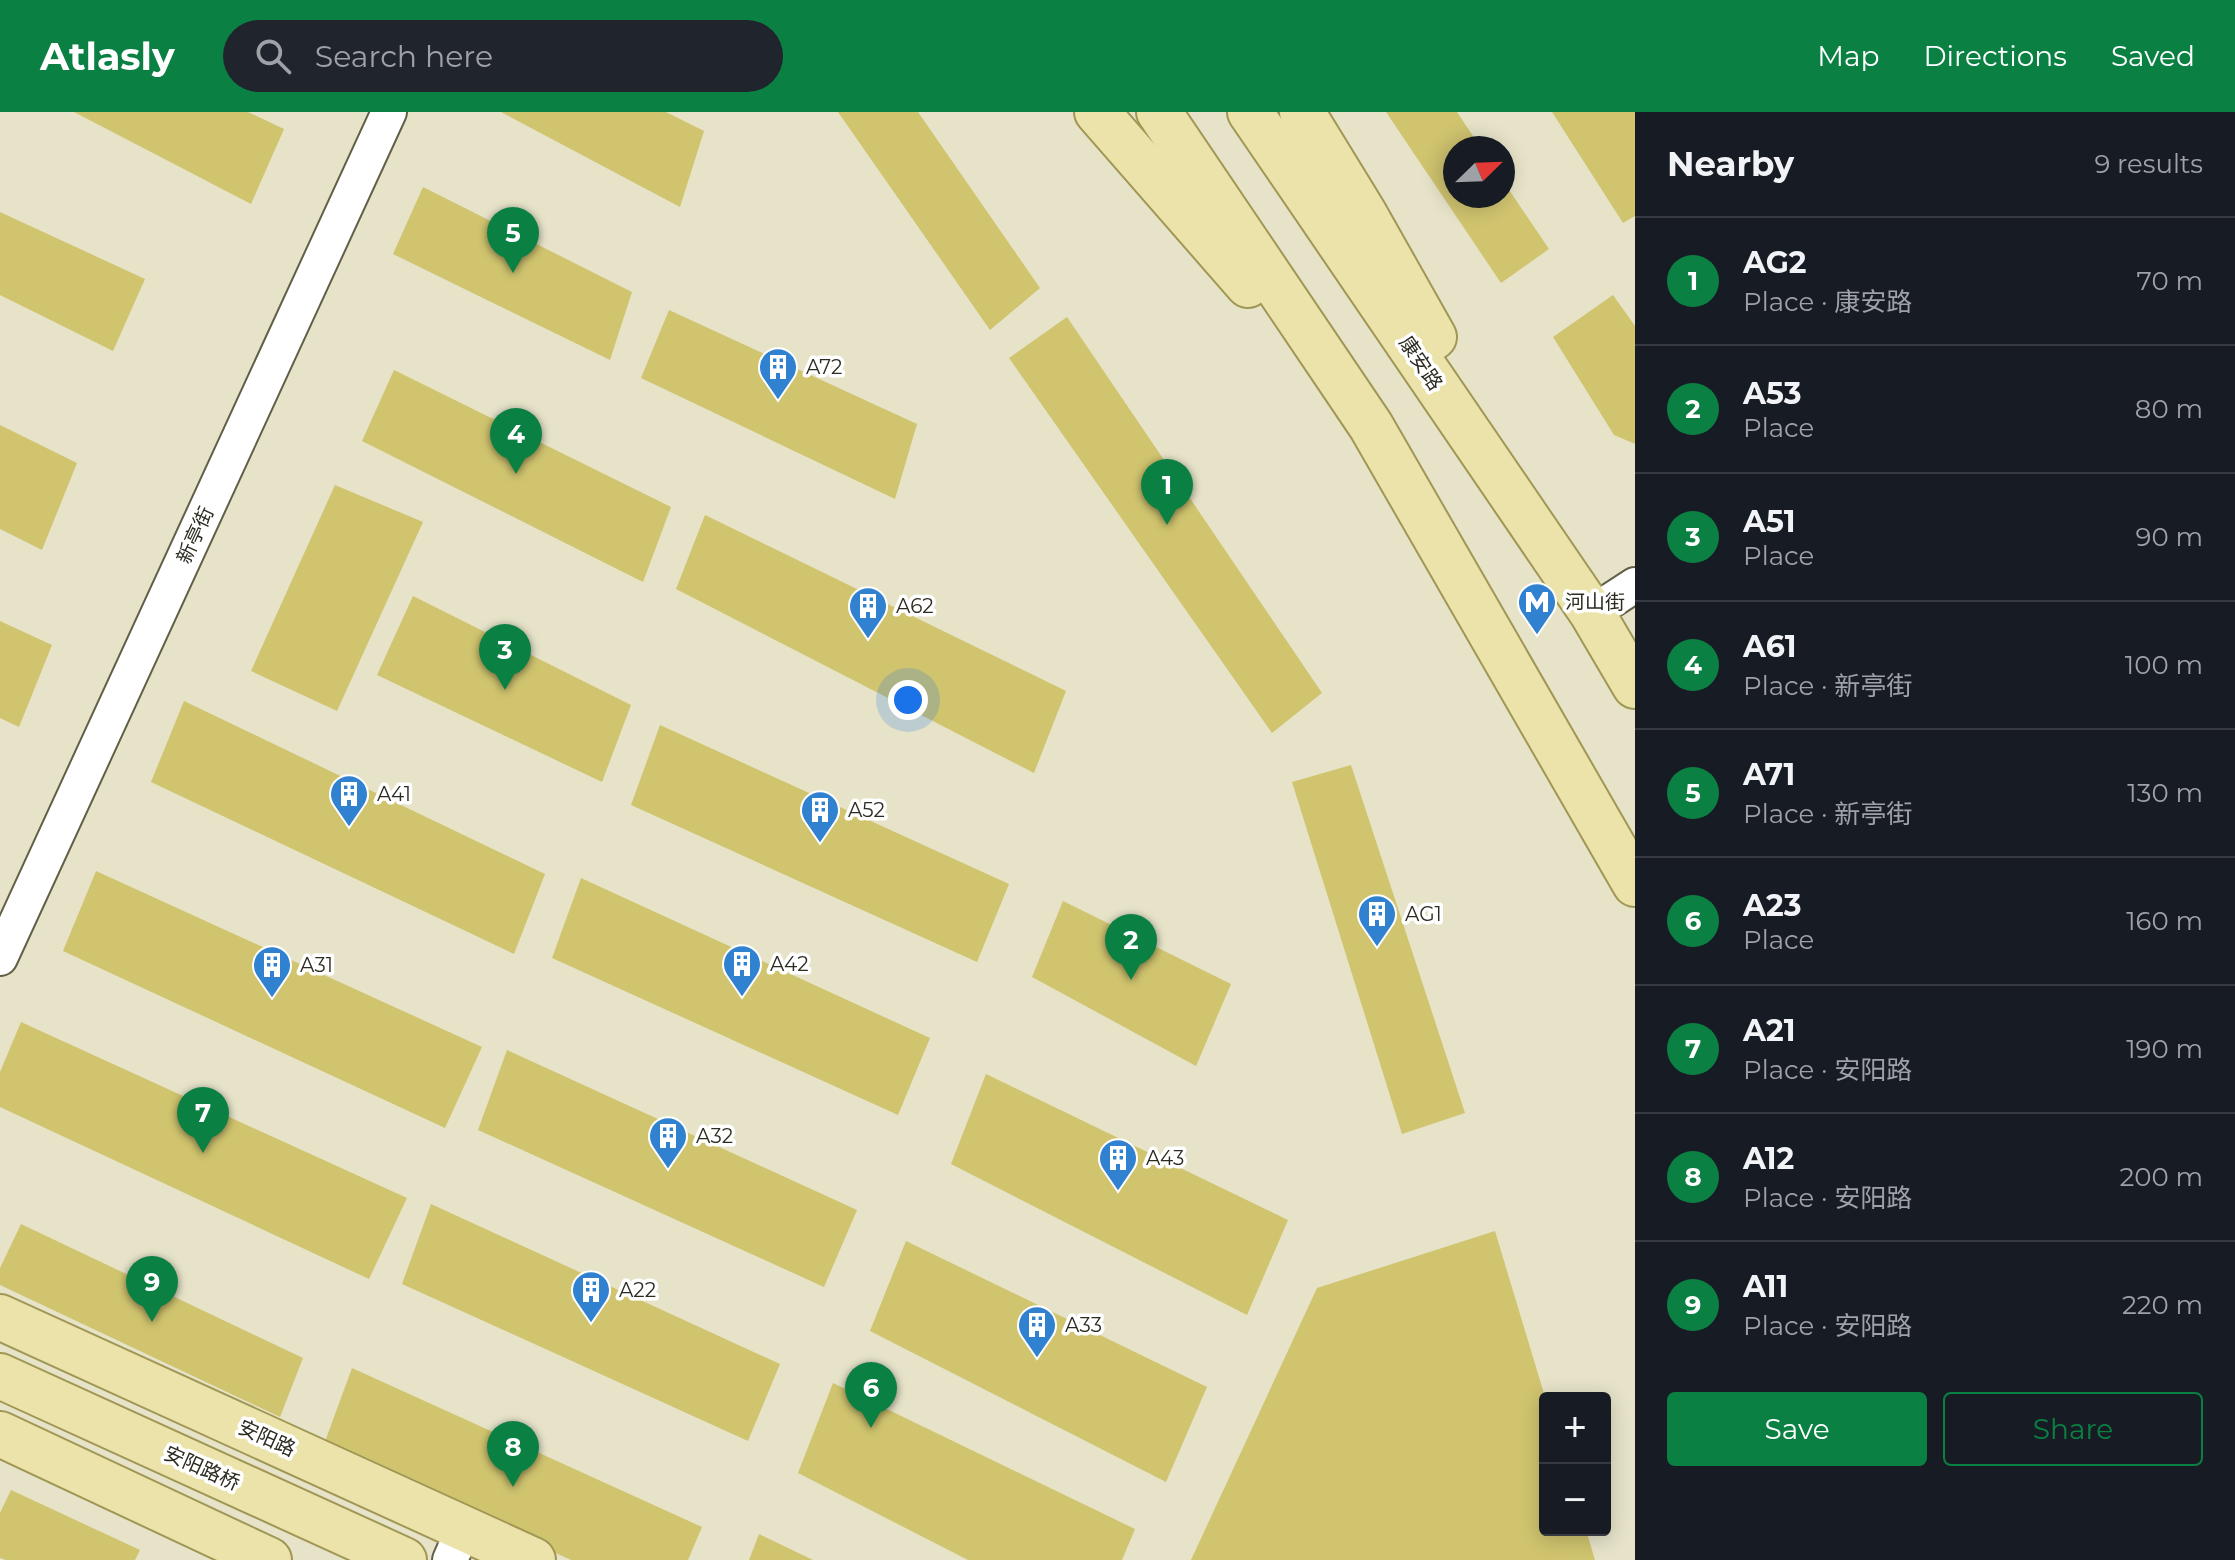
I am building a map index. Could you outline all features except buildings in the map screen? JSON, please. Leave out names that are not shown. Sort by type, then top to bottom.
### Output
[{"type":"main road","points":[[1097,112],[1371,426]]},
{"type":"main road","points":[[1159,112],[1371,426],[1635,884]]},
{"type":"main road","name":"康安路","points":[[1250,112],[1592,613]]},
{"type":"main road","name":"康安路","points":[[1302,112],[1364,213],[1635,686]]},
{"type":"main road","name":"安阳路","points":[[0,1317],[457,1544],[533,1560]]},
{"type":"main road","name":"安阳路桥","points":[[0,1376],[404,1560]]},
{"type":"main road","points":[[0,1434],[269,1560]]},
{"type":"street","name":"新亭街","points":[[0,958],[389,112]]},
{"type":"street","points":[[1592,613],[1635,585]]},
{"type":"place","name":"A71","points":[[513,273]]},
{"type":"place","name":"A72","points":[[778,401]]},
{"type":"place","name":"A61","points":[[516,474]]},
{"type":"place","name":"AG2","points":[[1167,525]]},
{"type":"place","name":"河山街","points":[[1537,636]]},
{"type":"place","name":"A62","points":[[868,640]]},
{"type":"place","name":"A51","points":[[505,690]]},
{"type":"place","name":"A41","points":[[349,828]]},
{"type":"place","name":"A52","points":[[820,844]]},
{"type":"place","name":"AG1","points":[[1377,948]]},
{"type":"place","name":"A53","points":[[1131,980]]},
{"type":"place","name":"A42","points":[[742,998]]},
{"type":"place","name":"A31","points":[[272,999]]},
{"type":"place","name":"A21","points":[[203,1153]]},
{"type":"place","name":"A32","points":[[668,1170]]},
{"type":"place","name":"A43","points":[[1118,1192]]},
{"type":"place","name":"A11","points":[[152,1322]]},
{"type":"place","name":"A22","points":[[591,1324]]},
{"type":"place","name":"A33","points":[[1037,1359]]},
{"type":"place","name":"A23","points":[[871,1428]]},
{"type":"place","name":"A12","points":[[513,1487]]}]
